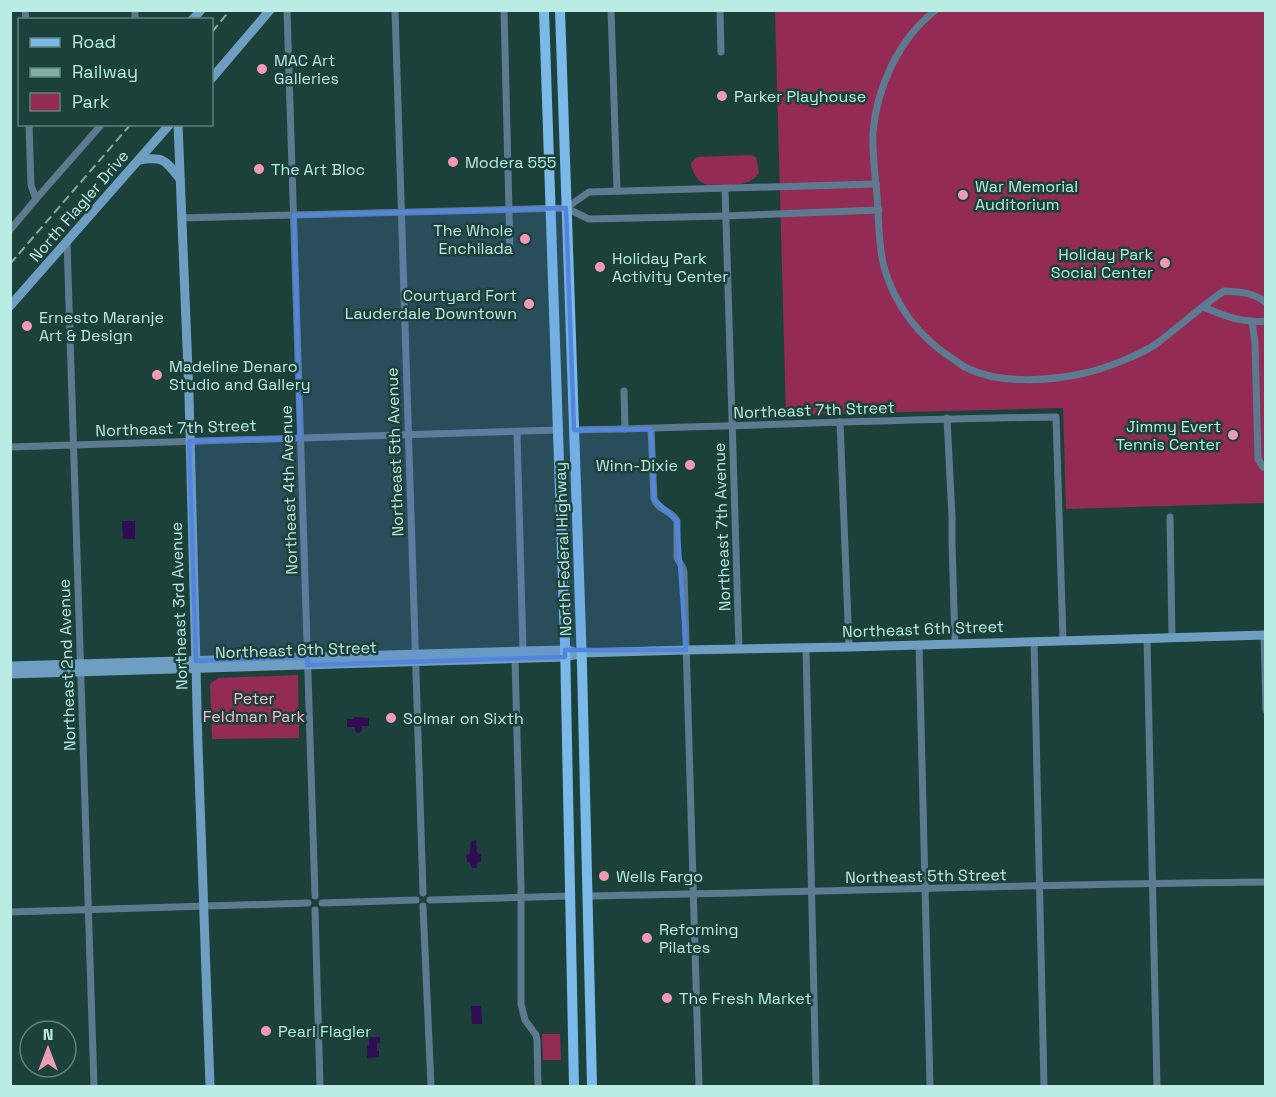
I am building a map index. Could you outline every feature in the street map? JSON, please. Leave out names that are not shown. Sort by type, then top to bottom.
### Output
[{"type":"main road","name":"North Federal Highway","points":[[544,10],[565,653],[574,1086]]},
{"type":"main road","name":"North Federal Highway","points":[[560,10],[582,653],[592,1086]]},
{"type":"main road","points":[[556,402],[566,421],[574,430]]},
{"type":"main road","points":[[557,430],[575,452]]},
{"type":"main road","points":[[569,871],[578,886],[588,896]]},
{"type":"main road","points":[[570,896],[580,904],[588,917]]},
{"type":"street","points":[[213,77],[270,10]]},
{"type":"street","name":"Northeast 4th Avenue","points":[[287,10],[315,896]]},
{"type":"street","name":"Northeast 5th Avenue","points":[[395,10],[423,893]]},
{"type":"street","points":[[504,10],[510,251]]},
{"type":"street","points":[[611,10],[617,191]]},
{"type":"street","points":[[720,10],[721,52]]},
{"type":"street","points":[[936,10],[925,19],[902,48],[889,71],[878,104],[873,131],[874,173],[884,266],[899,305],[918,330],[944,353],[969,369],[998,377],[1026,380],[1055,378],[1085,373],[1153,346],[1224,291],[1259,297],[1266,303]]},
{"type":"street","points":[[29,126],[31,185],[36,199]]},
{"type":"street","points":[[12,226],[100,126]]},
{"type":"street","name":"North Flagler Drive","points":[[10,306],[168,126]]},
{"type":"street","name":"Northeast 3rd Avenue","points":[[178,126],[189,395],[210,1086]]},
{"type":"street","points":[[139,160],[154,158],[167,163],[180,179]]},
{"type":"street","points":[[566,208],[589,192],[876,184]]},
{"type":"street","name":"Northeast 7th Avenue","points":[[725,189],[739,649]]},
{"type":"street","points":[[181,218],[550,208],[566,208],[589,219],[879,210]]},
{"type":"street","name":"Northeast 2nd Avenue","points":[[67,242],[94,1086]]},
{"type":"street","points":[[1216,296],[1219,313]]},
{"type":"street","points":[[1203,307],[1245,321],[1266,321]]},
{"type":"street","points":[[1252,322],[1255,342],[1258,459],[1263,468],[1266,468]]},
{"type":"street","points":[[624,391],[625,429]]},
{"type":"street","name":"Northeast 7th Street","points":[[574,430],[947,418],[1056,417],[1063,640]]},
{"type":"street","points":[[947,418],[955,643]]},
{"type":"street","points":[[840,422],[849,647]]},
{"type":"street","points":[[651,429],[654,499],[660,508],[674,516],[677,521],[677,558],[684,573],[699,1086]]},
{"type":"street","name":"Northeast 7th Street","points":[[10,447],[557,430]]},
{"type":"street","points":[[517,432],[523,651]]},
{"type":"street","points":[[1170,517],[1172,637]]},
{"type":"street","points":[[1265,635],[1266,710]]},
{"type":"street","name":"Northeast 6th Street","points":[[10,674],[80,668],[416,658],[523,651],[582,653],[1265,635]]},
{"type":"street","points":[[1147,638],[1157,1086]]},
{"type":"street","points":[[1034,641],[1044,1086]]},
{"type":"street","points":[[919,645],[930,1086]]},
{"type":"street","points":[[806,648],[816,1086]]},
{"type":"street","name":"Northeast 6th Street","points":[[416,658],[515,659],[565,653]]},
{"type":"street","points":[[515,659],[521,897],[521,1004],[525,1020],[536,1035],[538,1086]]},
{"type":"street","name":"Northeast 6th Street","points":[[10,666],[80,668]]},
{"type":"street","name":"Northeast 5th Street","points":[[588,896],[1266,882]]},
{"type":"street","points":[[416,900],[418,895],[423,893],[428,895],[430,900]]},
{"type":"street","points":[[308,903],[310,898],[315,896],[320,898],[322,903]]},
{"type":"street","points":[[430,900],[570,896]]},
{"type":"street","points":[[322,903],[416,900]]},
{"type":"street","points":[[416,900],[423,906]]},
{"type":"street","points":[[423,906],[430,900]]},
{"type":"street","points":[[10,912],[308,903]]},
{"type":"street","points":[[308,903],[315,910]]},
{"type":"street","points":[[315,910],[320,908],[322,903]]},
{"type":"street","points":[[423,906],[431,1086]]},
{"type":"street","points":[[315,910],[320,1086]]},
{"type":"highlighted area","points":[[566,208],[574,430],[651,429],[654,499],[677,521],[686,650],[565,650],[565,657],[307,665],[308,657],[196,661],[189,441],[300,438],[294,215]]},
{"type":"green space","points":[[775,11],[1265,11],[1265,503],[1066,509],[1063,408],[786,415]]},
{"type":"green space","points":[[751,155],[756,157],[759,173],[755,178],[736,185],[704,184],[696,177],[691,163],[697,157]]},
{"type":"green space","name":"Peter Feldman Park","points":[[298,675],[299,738],[212,739],[210,684],[218,678]]},
{"type":"green space","points":[[542,1034],[560,1034],[561,1060],[543,1060]]},
{"type":"shaded area","points":[[122,521],[135,521],[135,539],[123,539]]},
{"type":"shaded area","points":[[354,717],[369,718],[369,726],[362,726],[362,731],[358,733],[355,727],[347,727],[347,719],[354,719]]},
{"type":"shaded area","points":[[476,840],[481,862],[477,863],[477,868],[472,868],[467,862],[466,854],[470,853],[471,841]]},
{"type":"shaded area","points":[[471,1006],[481,1006],[482,1024],[472,1024]]},
{"type":"shaded area","points":[[369,1037],[380,1037],[380,1043],[377,1044],[379,1057],[367,1058]]},
{"type":"railway","points":[[213,31],[230,10]]},
{"type":"railway","points":[[10,264],[129,126]]},
{"type":"place","name":"MAC Art Galleries","points":[[262,69]]},
{"type":"place","name":"Parker Playhouse","points":[[722,96]]},
{"type":"place","name":"Modera 555","points":[[453,162]]},
{"type":"place","name":"The Art Bloc","points":[[259,169]]},
{"type":"place","name":"War Memorial Auditorium","points":[[963,195]]},
{"type":"place","name":"The Whole Enchilada","points":[[525,239]]},
{"type":"place","name":"Holiday Park Social Center","points":[[1165,263]]},
{"type":"place","name":"Holiday Park Activity Center","points":[[600,267]]},
{"type":"place","name":"Courtyard Fort Lauderdale Downtown","points":[[529,304]]},
{"type":"place","name":"Ernesto Maranje Art & Design","points":[[27,326]]},
{"type":"place","name":"Madeline Denaro Studio and Gallery","points":[[157,375]]},
{"type":"place","name":"Jimmy Evert Tennis Center","points":[[1233,435]]},
{"type":"place","name":"Winn-Dixie","points":[[690,465]]},
{"type":"place","name":"Solmar on Sixth","points":[[391,718]]},
{"type":"place","name":"Wells Fargo","points":[[604,876]]},
{"type":"place","name":"Reforming Pilates","points":[[647,938]]},
{"type":"place","name":"The Fresh Market","points":[[667,998]]},
{"type":"place","name":"Pearl Flagler","points":[[266,1031]]}]
